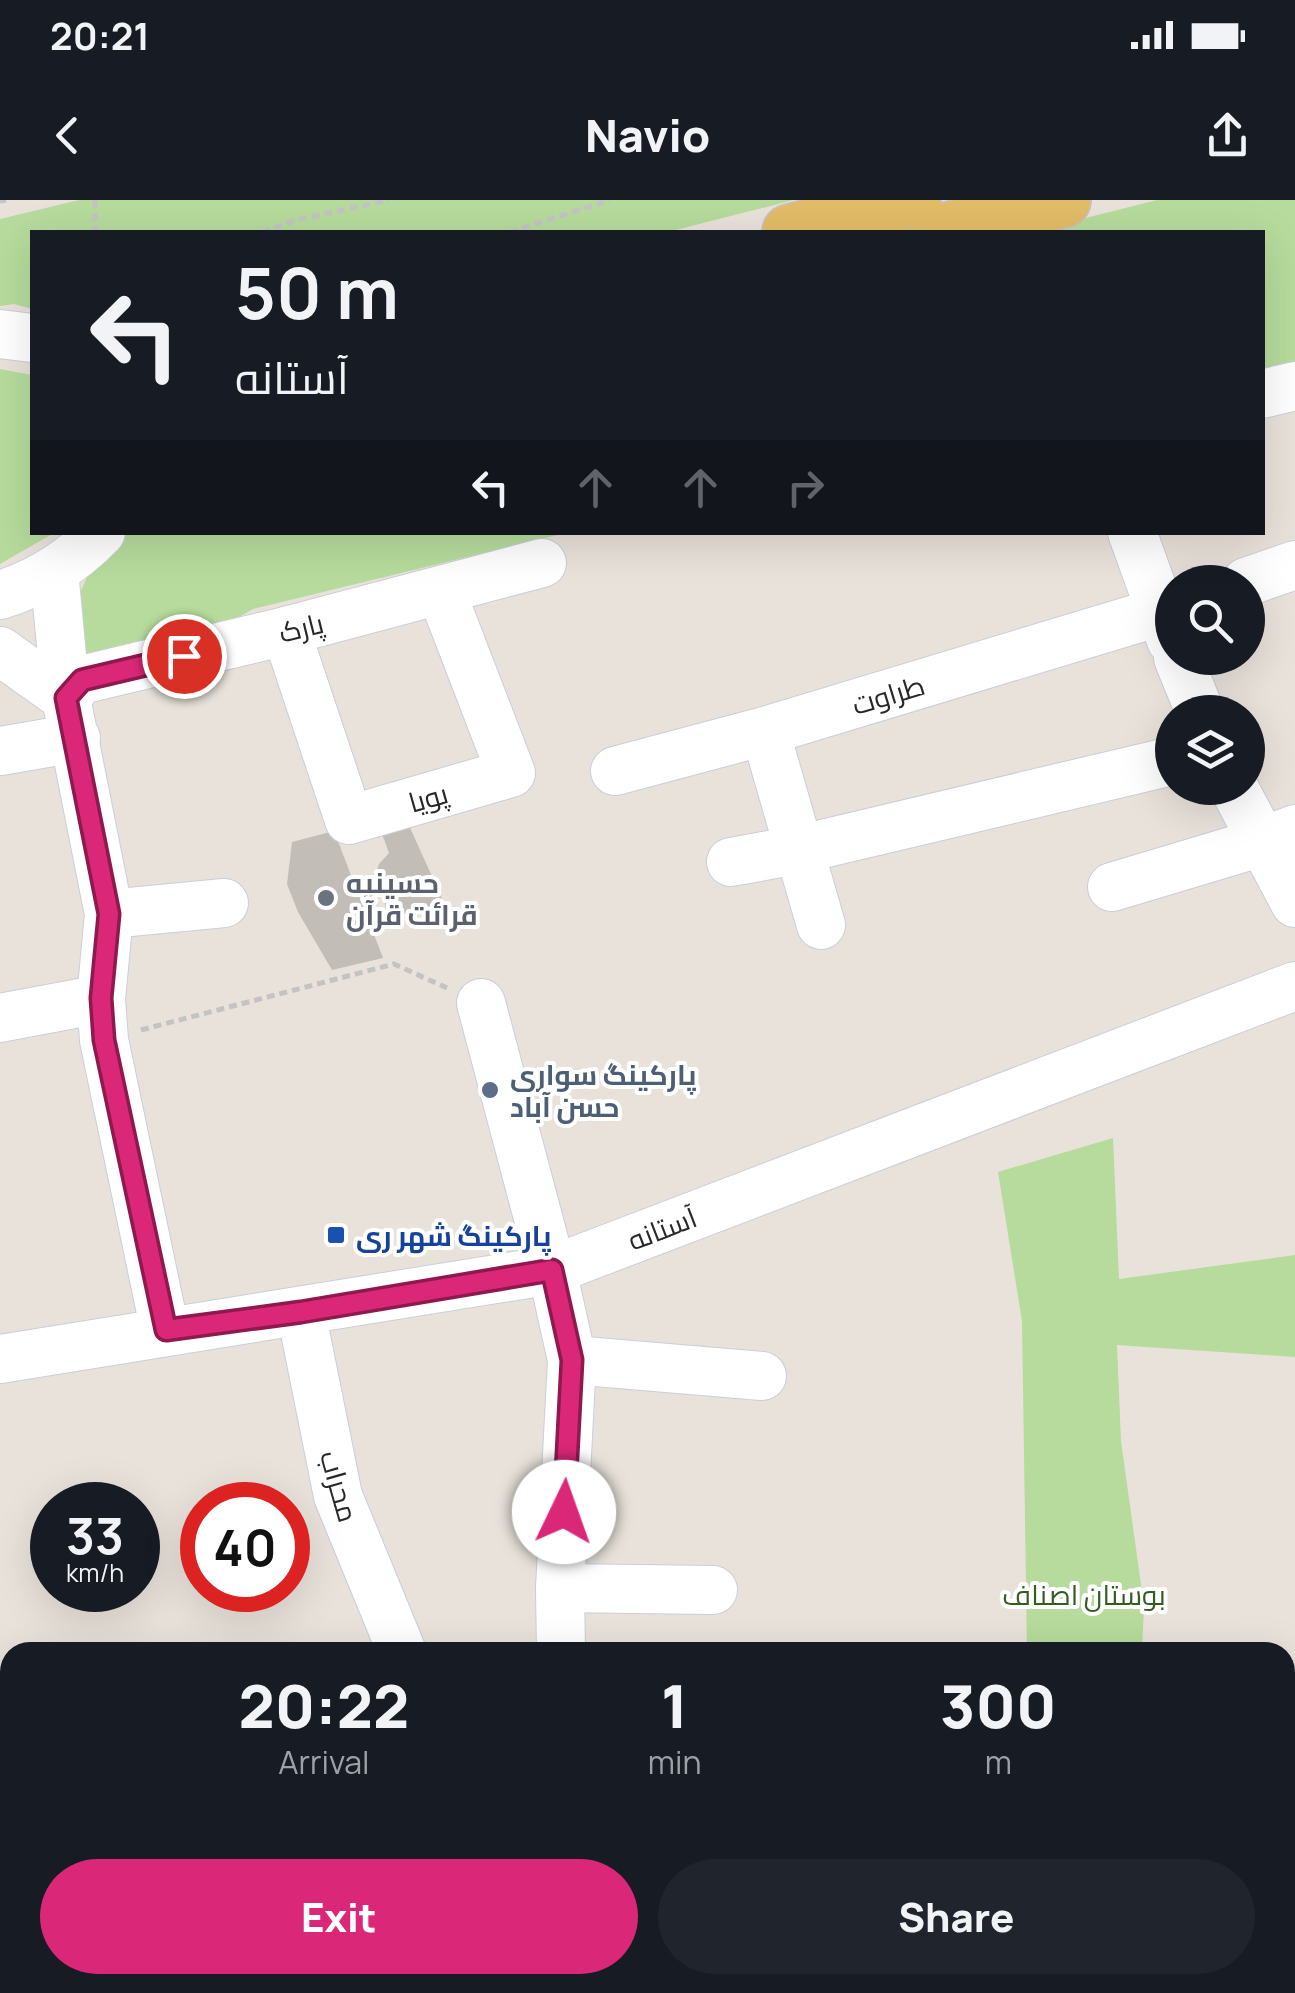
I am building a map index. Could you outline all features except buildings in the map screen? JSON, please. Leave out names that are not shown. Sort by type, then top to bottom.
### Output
[{"type":"main road","points":[[798,230],[913,200]]},
{"type":"main road","points":[[948,230],[1063,200]]},
{"type":"street","points":[[0,334],[30,338]]},
{"type":"street","points":[[1265,393],[1295,386]]},
{"type":"street","points":[[0,595],[54,571],[98,535]]},
{"type":"street","points":[[1133,535],[1155,589]]},
{"type":"street","name":"پارک","points":[[71,718],[82,680],[542,563]]},
{"type":"street","points":[[1265,575],[1295,565]]},
{"type":"street","points":[[54,571],[71,718],[109,914],[103,1019],[166,1330]]},
{"type":"street","name":"پویا","points":[[286,631],[349,820],[511,773],[441,591]]},
{"type":"street","name":"طراوت","points":[[615,771],[1155,625]]},
{"type":"street","points":[[0,651],[71,718]]},
{"type":"street","points":[[0,751],[71,718]]},
{"type":"street","points":[[765,732],[821,925]]},
{"type":"street","points":[[731,862],[797,850],[1155,764]]},
{"type":"street","points":[[1250,805],[1279,835],[1295,904]]},
{"type":"street","points":[[1112,887],[1279,835]]},
{"type":"street","points":[[109,914],[224,903]]},
{"type":"street","name":"آستانه","points":[[0,1359],[552,1270],[1295,986]]},
{"type":"street","points":[[480,1004],[552,1270],[572,1360],[561,1642]]},
{"type":"street","points":[[0,1018],[103,1019]]},
{"type":"street","name":"محراب","points":[[301,1312],[338,1496],[398,1642]]},
{"type":"street","points":[[572,1360],[762,1376]]},
{"type":"street","points":[[560,1588],[713,1590]]},
{"type":"path","points":[[94,200],[95,230]]},
{"type":"path","points":[[268,230],[388,200]]},
{"type":"path","points":[[516,230],[610,200]]},
{"type":"path","points":[[103,1019],[394,964],[480,1004]]},
{"type":"green space","points":[[79,200],[794,200],[676,230],[30,230],[30,308],[14,304],[0,306],[0,219]]},
{"type":"green space","points":[[1157,200],[1295,200],[1295,375],[1265,383],[1265,230],[1038,230]]},
{"type":"green space","points":[[0,369],[30,375],[30,535],[51,535],[0,564]]},
{"type":"green space","points":[[123,535],[558,535],[253,609],[208,635],[78,673],[73,609],[87,577]]},
{"type":"green space","name":"بوستان اصناف","points":[[1113,1138],[1119,1279],[1295,1255],[1295,1357],[1117,1345],[1121,1441],[1144,1606],[1142,1642],[1027,1642],[1022,1321],[998,1172]]},
{"type":"place","name":"حسینیه قرائت قرآن","points":[[326,898]]},
{"type":"place","name":"پارکینگ سواری حسن آباد","points":[[490,1090]]},
{"type":"place","name":"پارکینگ شهر ری","points":[[336,1235]]},
{"type":"route","points":[[184,656],[82,680],[66,698],[109,914],[101,998],[104,1040],[166,1330],[552,1270],[572,1360],[564,1512]]}]
